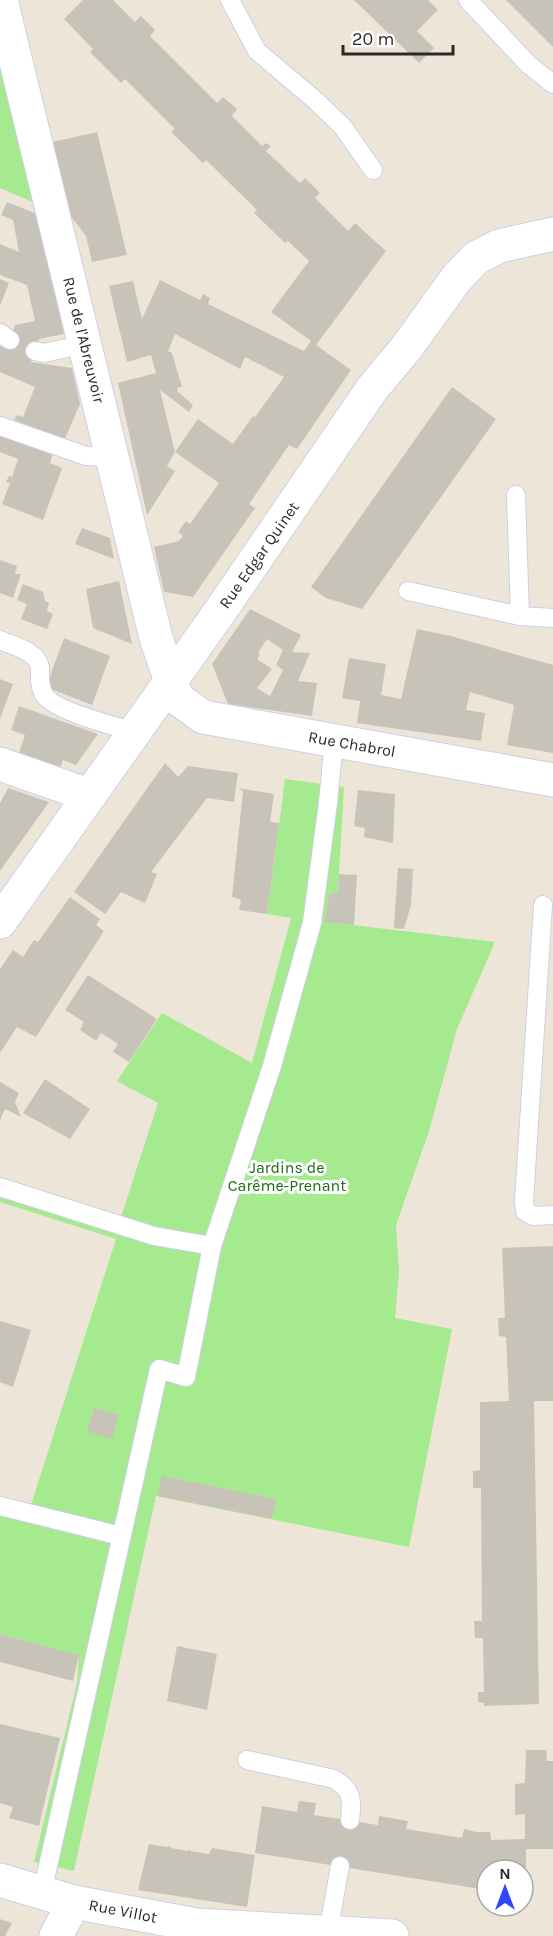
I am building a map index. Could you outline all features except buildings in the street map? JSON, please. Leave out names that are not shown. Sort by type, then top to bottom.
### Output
[{"type":"street","name":"Rue de l'Abreuvoir","points":[[1,0],[5,41],[85,344],[156,638],[171,679]]},
{"type":"street","name":"Rue Edgar Quinet","points":[[0,922],[329,454],[372,389],[456,279],[476,258],[499,246],[553,234]]},
{"type":"street","name":"Rue Chabrol","points":[[171,679],[177,698],[203,717],[553,780]]},
{"type":"street","points":[[0,764],[88,795]]},
{"type":"street","name":"Rue Villot","points":[[0,1881],[74,1902],[196,1925],[392,1936]]},
{"type":"street","points":[[56,1936],[74,1902]]},
{"type":"lane","points":[[230,0],[257,51],[343,127],[373,170]]},
{"type":"lane","points":[[468,0],[529,65],[553,84]]},
{"type":"lane","points":[[35,351],[44,353],[85,344]]},
{"type":"lane","points":[[0,426],[86,456],[112,457]]},
{"type":"lane","points":[[516,495],[520,616]]},
{"type":"lane","points":[[408,591],[520,616],[553,618]]},
{"type":"lane","points":[[0,640],[32,653],[40,666],[39,679],[45,696],[64,708],[133,731]]},
{"type":"lane","points":[[42,1893],[159,1369],[186,1377],[212,1246],[272,1066],[312,923],[334,741]]},
{"type":"lane","points":[[543,905],[524,1201],[525,1211],[532,1215],[553,1215]]},
{"type":"lane","points":[[0,1187],[154,1236],[212,1246]]},
{"type":"lane","points":[[0,1506],[122,1536]]},
{"type":"lane","points":[[247,1760],[334,1779],[346,1787],[352,1802],[350,1820]]},
{"type":"lane","points":[[328,1933],[340,1866]]},
{"type":"green space","points":[[0,66],[35,203],[0,188]]},
{"type":"green space","name":"Jardins de Carême-Prenant","points":[[285,779],[344,787],[336,923],[495,942],[457,1029],[429,1131],[396,1225],[399,1271],[395,1318],[452,1329],[409,1547],[156,1496],[74,1871],[34,1862],[77,1683],[79,1655],[0,1634],[0,1501],[30,1508],[116,1239],[0,1202],[0,1184],[120,1220],[158,1103],[117,1081],[162,1013],[252,1063],[291,918],[267,914]]}]
